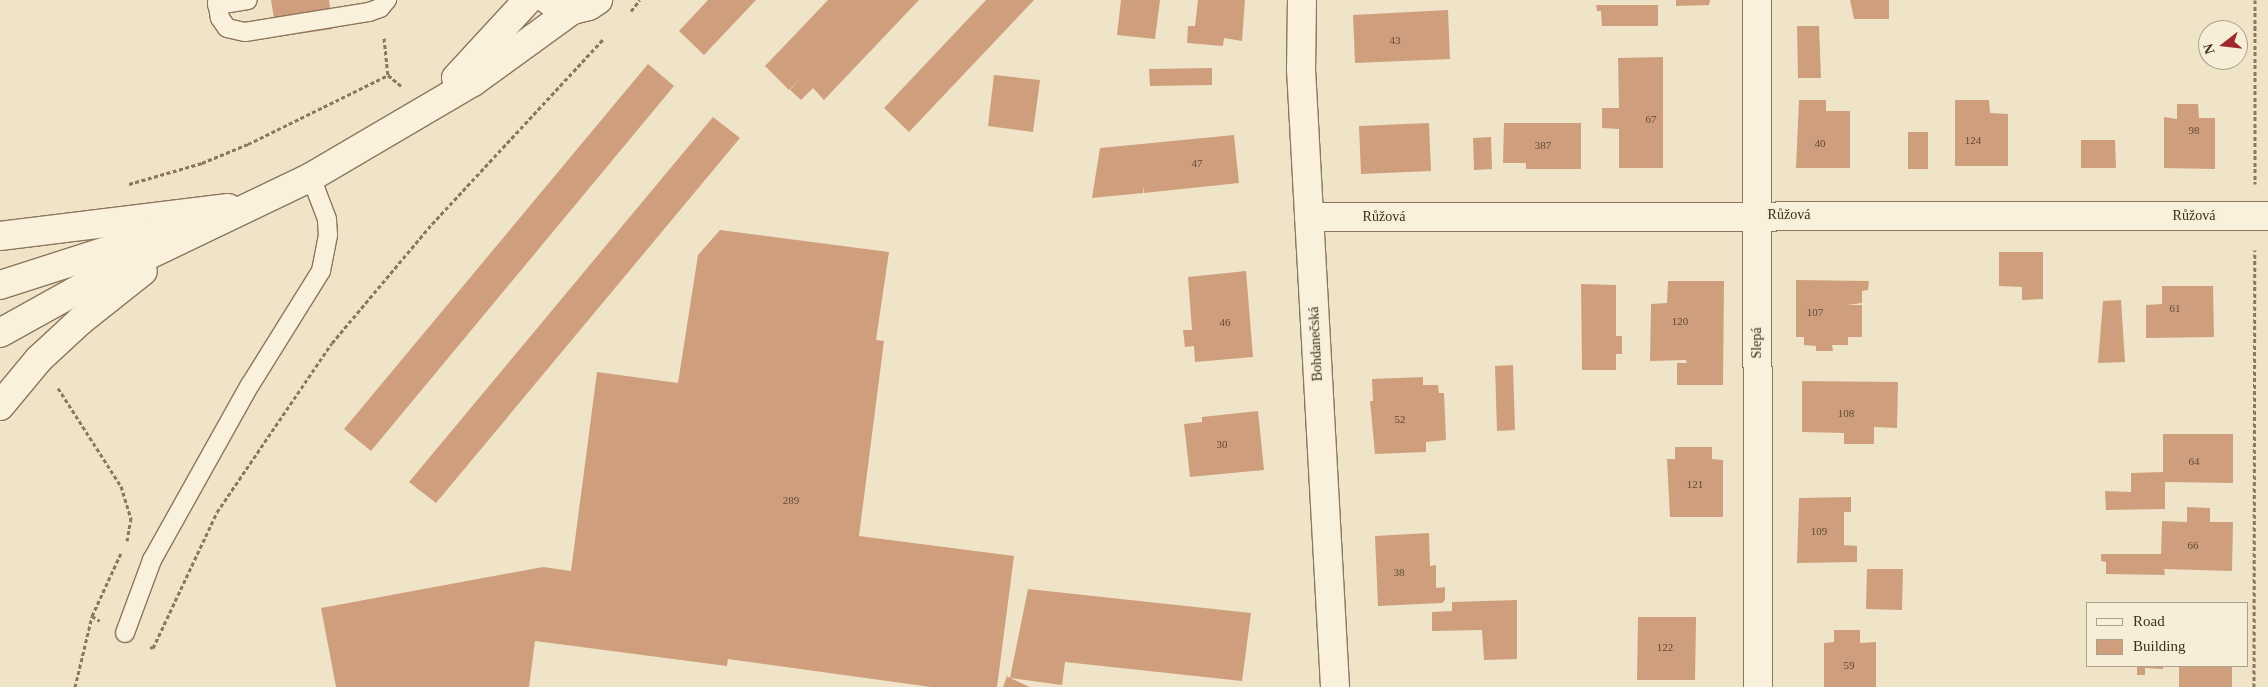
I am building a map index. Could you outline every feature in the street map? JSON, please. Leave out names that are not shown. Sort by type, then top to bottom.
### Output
[{"type":"street","points":[[425,109],[528,0]]},
{"type":"street","points":[[0,333],[82,288],[249,205],[311,177],[473,82],[560,5],[589,6],[598,0]]},
{"type":"street","name":"Bohdanečská","points":[[1302,0],[1301,69],[1336,687]]},
{"type":"street","name":"Slepá","points":[[1757,0],[1758,686]]},
{"type":"street","points":[[0,236],[249,205]]},
{"type":"street","points":[[0,285],[249,205]]},
{"type":"street","points":[[0,406],[39,359],[127,282],[175,249],[249,205]]},
{"type":"street","name":"Růžová","points":[[1309,217],[1757,215],[2268,216]]},
{"type":"lane","points":[[248,0],[217,2],[227,28],[245,32],[369,12],[380,8],[387,0]]},
{"type":"lane","points":[[124,633],[152,560],[250,385],[321,271],[328,227],[311,177]]},
{"type":"path","points":[[2255,0],[2255,185]]},
{"type":"path","points":[[92,616],[153,648],[217,512],[332,343],[432,224],[599,43]]},
{"type":"path","points":[[126,185],[202,163],[248,144],[388,75],[425,109]]},
{"type":"path","points":[[2254,687],[2255,249]]},
{"type":"path","points":[[39,359],[121,486],[128,502],[131,533],[92,616],[75,687]]},
{"type":"building","points":[[271,0],[329,0],[333,29],[277,37]]},
{"type":"building","points":[[708,0],[756,0],[704,55],[679,31]]},
{"type":"building","points":[[828,0],[919,0],[824,100],[813,88],[801,100],[790,90],[803,76],[789,90],[765,66]]},
{"type":"building","points":[[986,0],[1034,0],[909,132],[884,108]]},
{"type":"building","points":[[1121,0],[1160,0],[1155,39],[1117,35]]},
{"type":"building","points":[[1198,0],[1245,0],[1242,41],[1224,38],[1223,46],[1187,43],[1188,26],[1195,26]]},
{"type":"building","points":[[1676,0],[1710,0],[1709,5],[1676,6]]},
{"type":"building","points":[[1850,0],[1889,0],[1889,19],[1854,19]]},
{"type":"building","points":[[1596,5],[1658,5],[1658,26],[1602,26],[1601,11],[1597,11]]},
{"type":"building","points":[[1448,10],[1450,59],[1355,63],[1353,15]]},
{"type":"building","points":[[1797,26],[1819,26],[1821,78],[1798,78]]},
{"type":"building","points":[[1663,57],[1663,168],[1619,168],[1619,129],[1602,128],[1602,108],[1619,108],[1618,58]]},
{"type":"building","points":[[648,64],[674,86],[371,451],[344,429]]},
{"type":"building","points":[[1212,68],[1212,85],[1150,86],[1149,69]]},
{"type":"building","points":[[994,75],[1040,80],[1033,132],[988,126]]},
{"type":"building","points":[[1799,100],[1826,100],[1826,111],[1850,111],[1850,168],[1796,168]]},
{"type":"building","points":[[1955,100],[1989,100],[1990,113],[2008,114],[2008,166],[1955,166]]},
{"type":"building","points":[[2177,104],[2198,104],[2199,118],[2215,118],[2215,169],[2164,168],[2164,117],[2177,119]]},
{"type":"building","points":[[713,117],[740,138],[436,503],[409,482]]},
{"type":"building","points":[[1429,123],[1431,171],[1361,174],[1359,126]]},
{"type":"building","points":[[1504,123],[1581,123],[1581,169],[1526,169],[1526,163],[1503,163]]},
{"type":"building","points":[[1908,132],[1928,132],[1928,169],[1908,169]]},
{"type":"building","points":[[1234,135],[1239,183],[1144,193],[1143,186],[1143,193],[1092,198],[1100,148]]},
{"type":"building","points":[[1491,137],[1492,169],[1474,170],[1473,138]]},
{"type":"building","points":[[2081,140],[2115,140],[2116,168],[2081,168]]},
{"type":"building","points":[[720,230],[889,252],[876,340],[884,341],[859,536],[1014,556],[997,687],[931,687],[728,659],[727,666],[535,641],[529,687],[336,687],[321,608],[543,567],[571,571],[597,372],[678,383],[698,255]]},
{"type":"building","points":[[1999,252],[2043,252],[2043,299],[2022,300],[2022,287],[1999,286]]},
{"type":"building","points":[[1246,271],[1253,357],[1195,362],[1194,346],[1185,347],[1183,330],[1192,330],[1188,277]]},
{"type":"building","points":[[1796,280],[1869,281],[1868,290],[1862,291],[1862,303],[1847,305],[1862,305],[1862,337],[1848,337],[1848,345],[1832,345],[1833,351],[1816,351],[1816,346],[1804,345],[1804,337],[1796,337]]},
{"type":"building","points":[[1668,281],[1724,281],[1723,385],[1677,385],[1677,363],[1687,363],[1686,360],[1650,361],[1651,304],[1667,303]]},
{"type":"building","points":[[1581,284],[1616,285],[1616,336],[1622,336],[1622,354],[1616,354],[1616,370],[1582,370]]},
{"type":"building","points":[[2162,286],[2213,286],[2214,337],[2146,338],[2146,305],[2162,304]]},
{"type":"building","points":[[2121,300],[2125,362],[2098,363],[2103,301]]},
{"type":"building","points":[[1513,365],[1515,430],[1497,431],[1495,366]]},
{"type":"building","points":[[1423,377],[1423,385],[1438,385],[1439,393],[1444,393],[1446,440],[1426,442],[1426,452],[1375,454],[1370,401],[1373,401],[1372,379]]},
{"type":"building","points":[[1802,381],[1898,382],[1897,428],[1874,427],[1874,444],[1844,444],[1844,433],[1802,432]]},
{"type":"building","points":[[1258,411],[1264,470],[1190,477],[1184,424],[1202,422],[1202,417]]},
{"type":"building","points":[[2163,434],[2233,434],[2233,483],[2165,482],[2165,509],[2106,510],[2105,491],[2131,492],[2131,473],[2163,472]]},
{"type":"building","points":[[1675,447],[1712,447],[1712,459],[1723,460],[1723,517],[1670,517],[1667,459],[1675,459]]},
{"type":"building","points":[[1851,497],[1851,512],[1844,512],[1844,545],[1857,546],[1857,562],[1797,563],[1799,498]]},
{"type":"building","points":[[2187,507],[2210,508],[2210,522],[2233,522],[2232,571],[2164,569],[2165,575],[2106,574],[2106,562],[2101,561],[2101,554],[2161,554],[2162,521],[2187,522]]},
{"type":"building","points":[[1429,533],[1430,566],[1436,565],[1436,588],[1445,587],[1445,600],[1442,603],[1378,606],[1375,536]]},
{"type":"building","points":[[1867,569],[1903,569],[1902,610],[1866,609]]},
{"type":"building","points":[[1028,589],[1251,613],[1242,681],[1065,662],[1062,685],[1010,678]]},
{"type":"building","points":[[1517,600],[1517,659],[1484,660],[1482,630],[1432,631],[1432,612],[1452,611],[1452,602]]},
{"type":"building","points":[[1638,617],[1696,617],[1695,680],[1637,680]]},
{"type":"building","points":[[1834,630],[1860,630],[1860,643],[1876,642],[1876,687],[1824,687],[1824,643],[1834,642]]},
{"type":"building","points":[[2137,667],[2163,667],[2163,669],[2145,668],[2145,675],[2137,675]]},
{"type":"building","points":[[2179,667],[2232,667],[2232,687],[2179,687]]},
{"type":"building","points":[[1007,676],[1030,687],[1003,687]]}]
